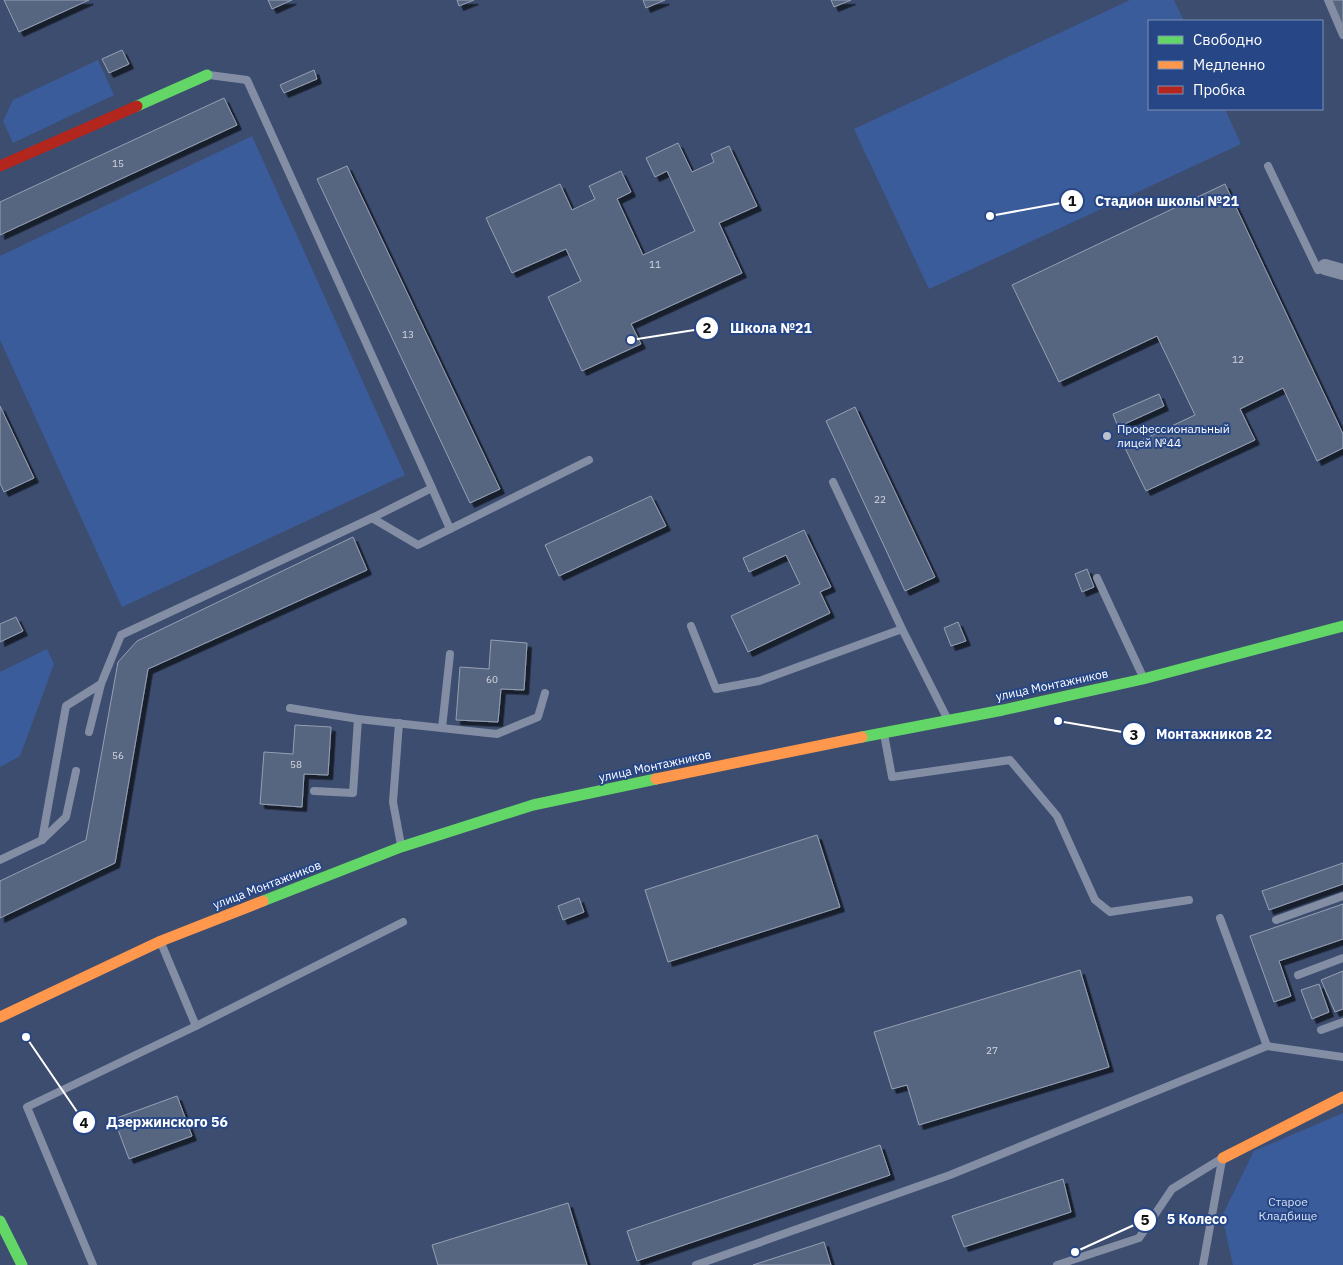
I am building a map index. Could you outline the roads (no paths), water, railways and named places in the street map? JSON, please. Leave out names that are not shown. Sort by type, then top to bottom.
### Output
[{"type":"street","points":[[0,166],[207,75]]},
{"type":"street","points":[[1325,267],[1343,272]]},
{"type":"street","name":"улица Монтажников","points":[[0,1017],[161,941],[401,847],[533,806],[884,732],[1003,710],[1144,679],[1343,626]]},
{"type":"street","points":[[1223,1158],[1343,1097]]},
{"type":"street","points":[[0,1221],[22,1265]]},
{"type":"lane","points":[[1328,0],[1343,35]]},
{"type":"lane","points":[[207,75],[247,80],[450,529]]},
{"type":"lane","points":[[1268,166],[1318,270],[1325,267]]},
{"type":"lane","points":[[372,518],[418,545],[589,460]]},
{"type":"lane","points":[[833,482],[902,629],[948,720]]},
{"type":"lane","points":[[90,732],[101,684],[121,635],[432,488]]},
{"type":"lane","points":[[1097,578],[1144,679]]},
{"type":"lane","points":[[691,626],[716,689],[759,681],[902,629]]},
{"type":"lane","points":[[442,728],[450,654]]},
{"type":"lane","points":[[42,840],[66,706],[101,684]]},
{"type":"lane","points":[[290,708],[497,734],[538,716],[545,693]]},
{"type":"lane","points":[[314,791],[353,793],[358,718]]},
{"type":"lane","points":[[399,723],[393,802],[401,847]]},
{"type":"lane","points":[[884,732],[892,777],[1010,760],[1057,816],[1095,900],[1110,912],[1189,900]]},
{"type":"lane","points":[[0,860],[42,840],[66,817],[76,771]]},
{"type":"lane","points":[[1276,920],[1343,896]]},
{"type":"lane","points":[[1220,918],[1267,1046]]},
{"type":"lane","points":[[93,1265],[27,1107],[196,1026],[403,922]]},
{"type":"lane","points":[[161,941],[196,1026]]},
{"type":"lane","points":[[1298,975],[1343,958]]},
{"type":"lane","points":[[1321,1030],[1343,1022]]},
{"type":"lane","points":[[696,1265],[950,1175],[1267,1046],[1343,1057]]},
{"type":"lane","points":[[1057,1265],[1138,1238],[1172,1189],[1223,1158]]},
{"type":"lane","points":[[1203,1265],[1223,1158]]},
{"type":"place","name":"Стадион школы №21","points":[[990,216]]},
{"type":"place","name":"Школа №21","points":[[631,340]]},
{"type":"place","name":"Профессиональный лицей №44","points":[[1107,436]]},
{"type":"place","name":"Монтажников 22","points":[[1058,721]]},
{"type":"place","name":"Дзержинского 56","points":[[26,1037]]},
{"type":"place","name":"5 Колесо","points":[[1075,1252]]},
{"type":"park label","name":"Старое Кладбище","points":[[1288,1209]]}]
